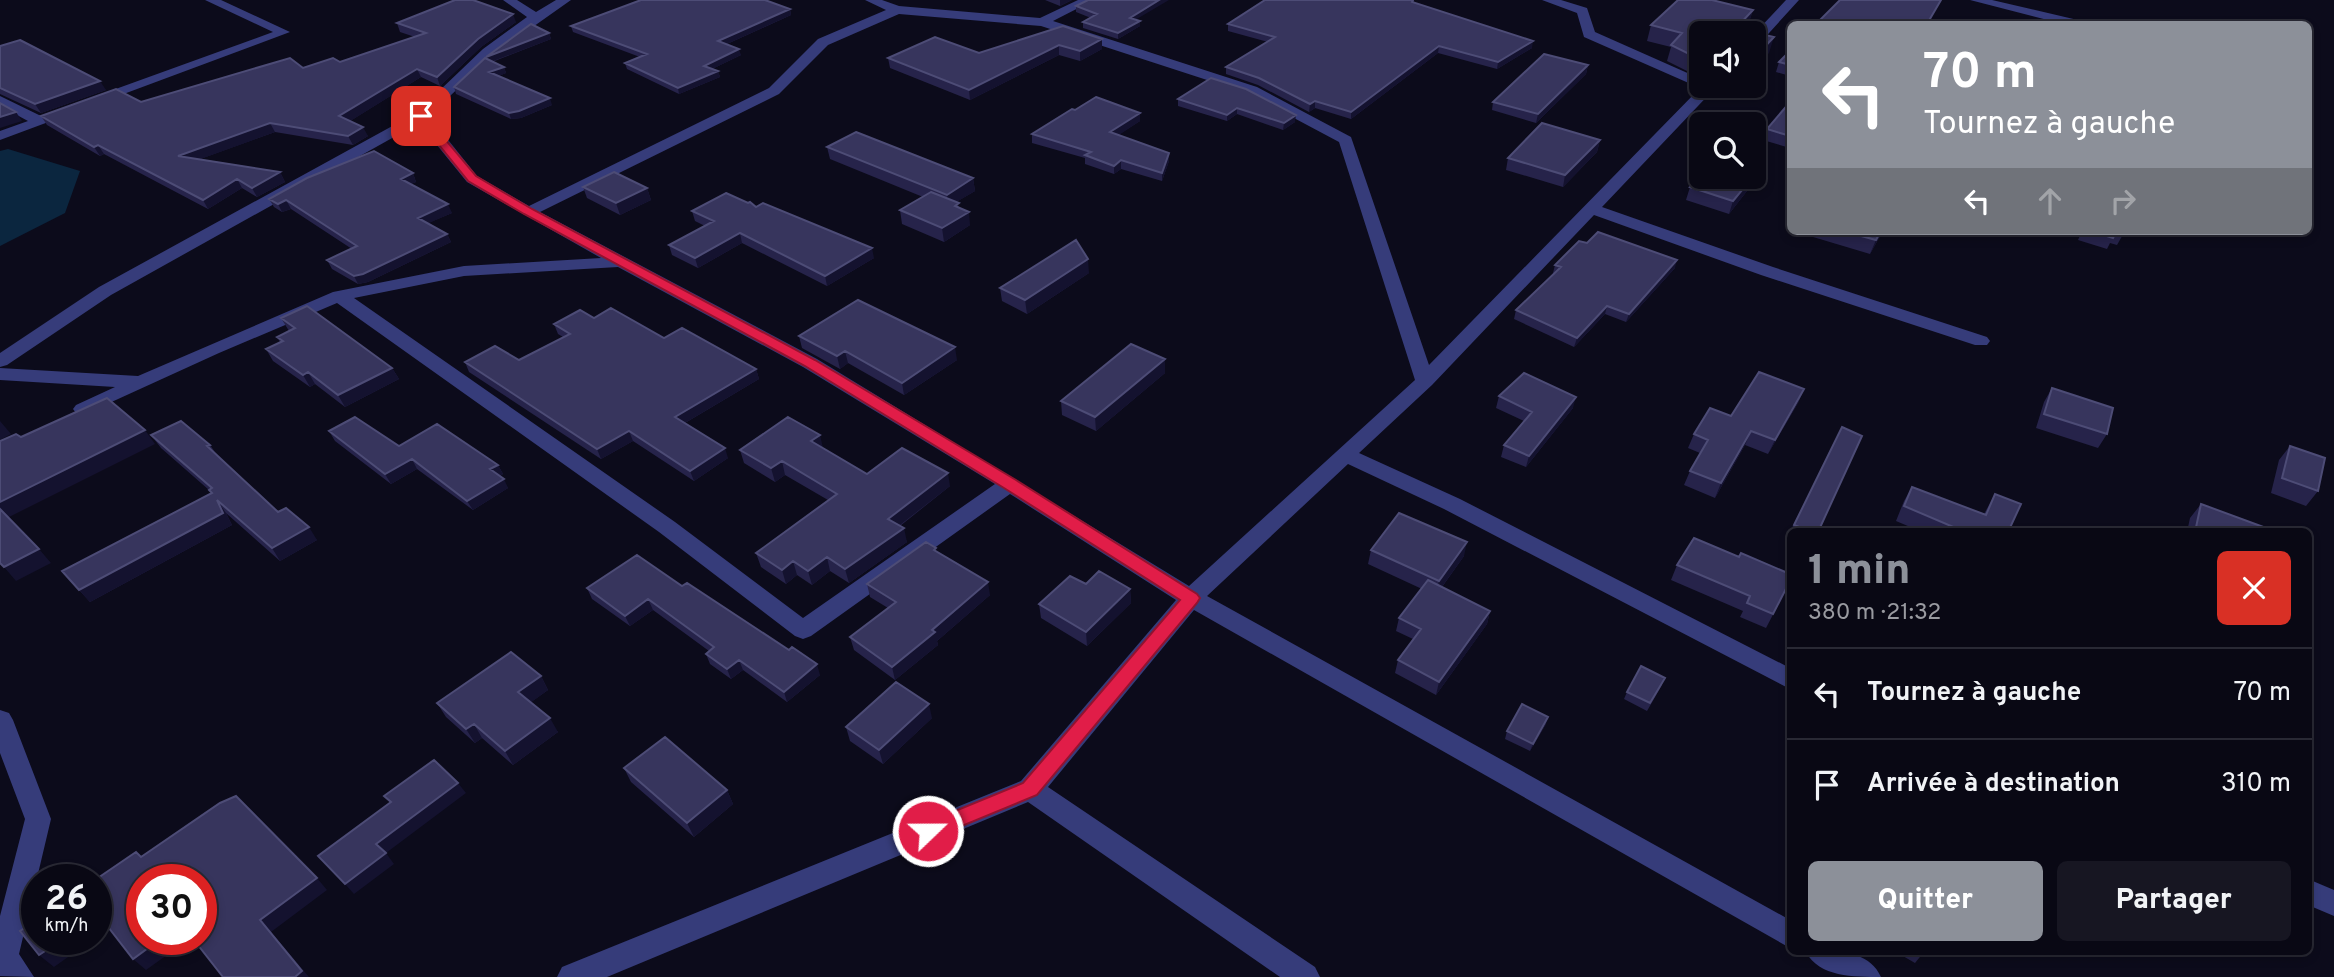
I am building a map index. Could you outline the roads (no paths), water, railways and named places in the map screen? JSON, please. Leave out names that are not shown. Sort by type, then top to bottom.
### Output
[{"type":"street","points":[[0,136],[284,32],[211,0]]},
{"type":"street","points":[[509,0],[534,16]]},
{"type":"street","points":[[0,361],[105,291],[421,116],[454,82],[534,16],[565,0]]},
{"type":"street","points":[[871,0],[897,10],[1042,22],[1252,90],[1346,140],[1425,381]]},
{"type":"street","points":[[1042,22],[1088,0]]},
{"type":"street","points":[[1548,0],[1583,11],[1588,34],[1689,79]]},
{"type":"street","points":[[1766,28],[1793,0]]},
{"type":"street","points":[[1976,0],[2064,21]]},
{"type":"street","points":[[528,212],[774,91],[823,42],[897,10]]},
{"type":"street","points":[[572,977],[1030,789],[1191,598],[1425,381],[1695,98]]},
{"type":"street","points":[[0,100],[41,122]]},
{"type":"street","points":[[421,116],[472,178],[528,212],[810,363],[1191,598],[1787,933]]},
{"type":"street","points":[[1591,209],[1767,271],[1981,341]]},
{"type":"street","points":[[70,416],[139,382],[339,296],[464,271],[621,262]]},
{"type":"street","points":[[339,296],[667,527],[803,630],[1010,484]]},
{"type":"street","points":[[0,374],[139,382]]},
{"type":"street","points":[[1345,455],[1463,510],[1787,677]]},
{"type":"street","points":[[0,720],[38,819],[4,958],[19,977]]},
{"type":"street","points":[[1030,789],[1305,977]]},
{"type":"street","points":[[2312,894],[2334,903]]},
{"type":"street","points":[[1826,955],[1866,977]]},
{"type":"water","points":[[8,149],[80,171],[65,213],[0,246],[0,151]]}]
